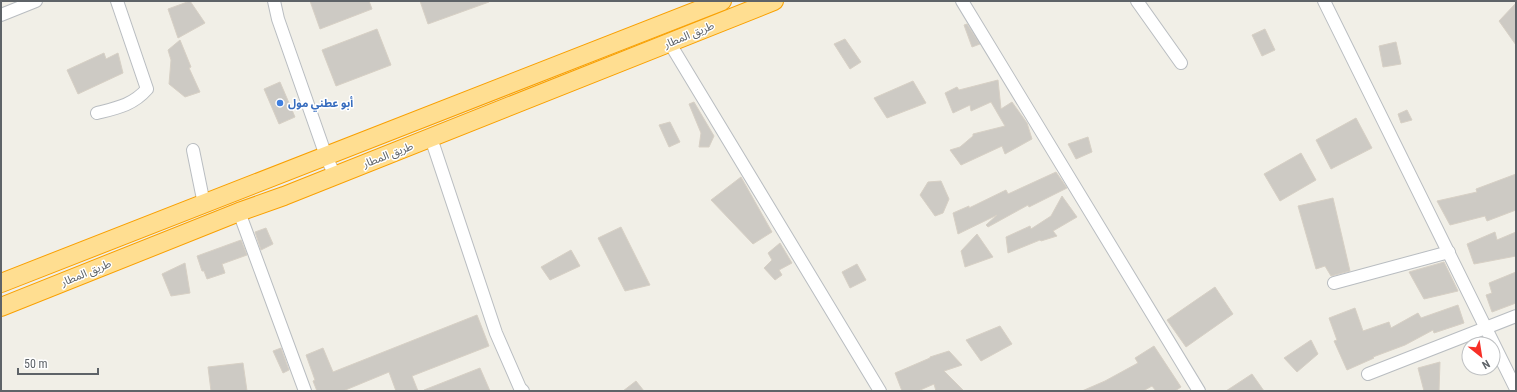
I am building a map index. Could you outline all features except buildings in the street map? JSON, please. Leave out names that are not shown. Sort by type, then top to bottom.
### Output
[{"type":"highway","name":"طريق المطار","points":[[1,283],[722,1]]},
{"type":"highway","name":"طريق المطار","points":[[1,307],[774,1]]},
{"type":"street","points":[[1,15],[36,1]]},
{"type":"street","points":[[98,113],[123,106],[139,99],[147,90],[117,1]]},
{"type":"street","points":[[267,1],[278,19]]},
{"type":"street","points":[[274,1],[278,19],[326,156],[335,176]]},
{"type":"street","points":[[962,1],[1199,391]]},
{"type":"street","points":[[1137,1],[1181,63]]},
{"type":"street","points":[[1324,1],[1487,327],[1516,389]]},
{"type":"street","points":[[669,42],[880,391]]},
{"type":"street","points":[[431,138],[496,333],[520,388],[523,391]]},
{"type":"street","points":[[193,150],[204,204]]},
{"type":"street","points":[[239,212],[305,391]]},
{"type":"street","points":[[1334,283],[1449,252]]},
{"type":"street","points":[[1368,374],[1516,316]]},
{"type":"place","name":"أبو عطني مول","points":[[280,103]]}]
